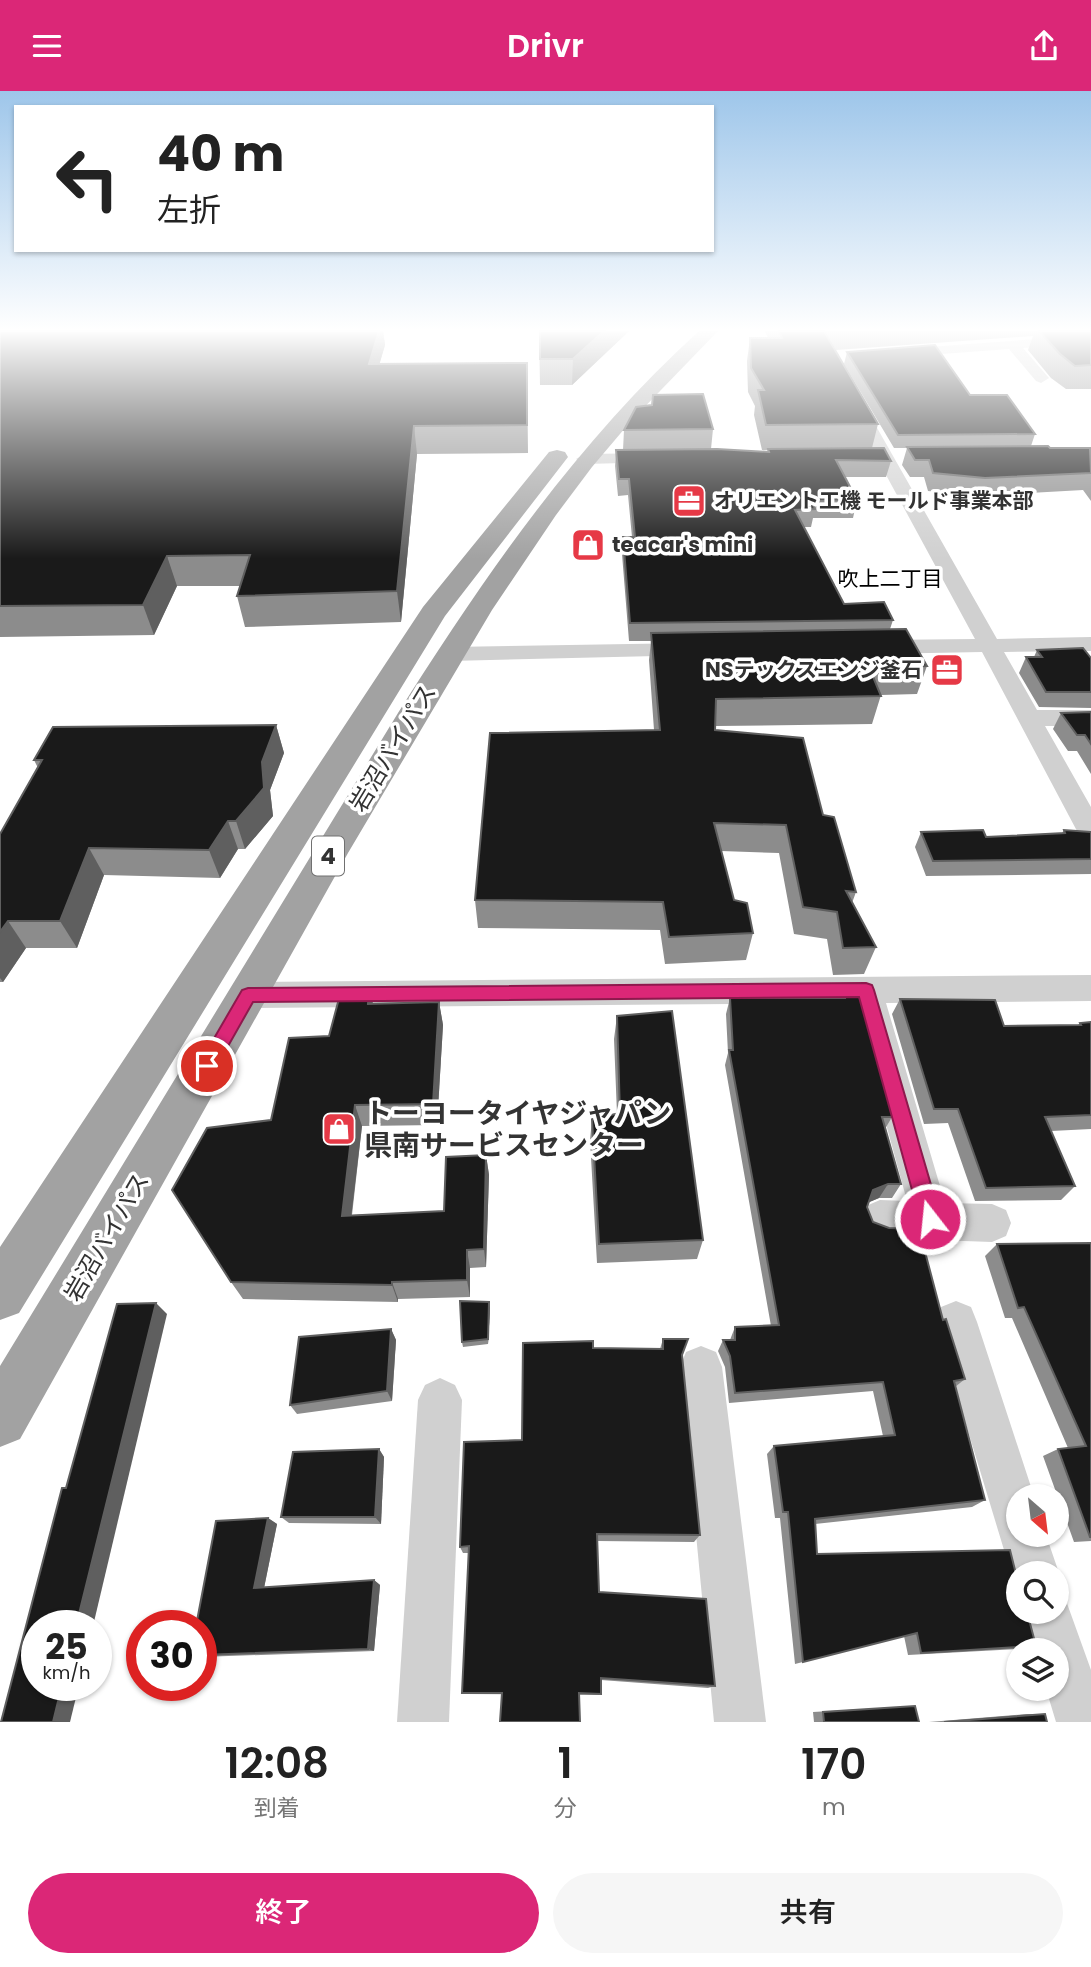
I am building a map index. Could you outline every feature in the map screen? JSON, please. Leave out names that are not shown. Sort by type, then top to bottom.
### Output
[{"type":"highway","name":"岩沼バイパス","points":[[0,1294],[433,613],[566,445],[604,407]]},
{"type":"highway","name":"岩沼バイパス","points":[[0,1419],[332,848],[450,654],[520,547],[585,459],[632,407]]},
{"type":"street","points":[[858,407],[880,458],[1027,718],[1079,790],[1091,831]]},
{"type":"street","points":[[880,458],[913,457]]},
{"type":"street","points":[[585,459],[676,458]]},
{"type":"street","points":[[862,647],[1091,644]]},
{"type":"street","points":[[450,654],[709,650]]},
{"type":"street","points":[[1027,718],[1091,718]]},
{"type":"street","points":[[248,995],[1091,988]]},
{"type":"street","points":[[866,990],[930,1219]]},
{"type":"street","points":[[880,1219],[992,1223]]},
{"type":"street","points":[[956,1322],[1007,1484]]},
{"type":"street","points":[[701,1367],[740,1722]]},
{"type":"street","points":[[423,1722],[440,1400]]},
{"type":"street","points":[[1051,1624],[1082,1722]]},
{"type":"building","points":[[0,407],[527,407],[527,425],[414,426],[397,591],[237,596],[250,555],[167,556],[143,605],[0,606]]},
{"type":"building","points":[[636,407],[707,407],[713,429],[624,430]]},
{"type":"building","points":[[762,407],[868,407],[878,424],[766,425]]},
{"type":"building","points":[[881,407],[1016,407],[1035,434],[898,435]]},
{"type":"building","points":[[907,447],[1090,448],[1091,473],[985,478],[933,473],[929,460],[915,460]]},
{"type":"building","points":[[884,448],[891,461],[836,460],[857,500],[812,501],[815,509],[795,510],[844,604],[884,602],[893,620],[630,623],[623,537],[635,537],[629,479],[619,479],[616,450],[717,449],[769,452],[768,449]]},
{"type":"building","points":[[906,629],[927,666],[869,667],[881,696],[716,699],[715,730],[803,738],[823,815],[834,817],[856,892],[846,891],[876,947],[843,948],[837,912],[803,907],[786,825],[714,823],[734,900],[747,903],[753,933],[669,937],[663,902],[475,900],[490,733],[660,730],[651,633]]},
{"type":"building","points":[[1083,648],[1091,658],[1091,692],[1046,692],[1026,657],[1042,657],[1037,650]]},
{"type":"building","points":[[1091,712],[1091,744],[1085,735],[1077,735],[1061,713]]},
{"type":"building","points":[[276,725],[262,762],[264,788],[236,821],[228,821],[209,850],[89,848],[60,921],[8,921],[0,932],[0,834],[42,760],[34,760],[53,727]]},
{"type":"building","points":[[983,830],[986,837],[1065,833],[1064,830],[1091,832],[1091,859],[933,861],[921,832]]},
{"type":"building","points":[[369,989],[368,1004],[439,1002],[433,1104],[355,1105],[342,1216],[444,1211],[446,1157],[486,1155],[484,1249],[467,1250],[467,1280],[392,1282],[392,1285],[231,1282],[172,1190],[207,1128],[271,1120],[289,1038],[329,1036],[341,991]]},
{"type":"building","points":[[844,990],[858,990],[892,1110],[892,1117],[882,1117],[901,1184],[888,1184],[873,1190],[867,1207],[873,1222],[889,1228],[919,1229],[943,1320],[946,1319],[965,1379],[954,1381],[985,1500],[815,1519],[817,1554],[1010,1550],[1013,1561],[1006,1561],[1006,1624],[1030,1624],[1034,1638],[1006,1638],[1006,1648],[921,1653],[917,1633],[803,1662],[788,1512],[783,1512],[774,1446],[895,1435],[883,1382],[735,1393],[730,1356],[723,1340],[735,1340],[735,1327],[779,1325],[729,1050],[733,1050],[730,998],[845,998]]},
{"type":"building","points":[[900,999],[995,1000],[1004,1026],[1081,1025],[1080,1023],[1091,1022],[1091,1115],[1045,1117],[1075,1186],[986,1188],[958,1109],[934,1109]]},
{"type":"building","points":[[672,1011],[703,1240],[599,1244],[592,1119],[620,1113],[617,1016]]},
{"type":"building","points":[[1091,1243],[1090,1537],[1058,1449],[1086,1446],[1024,1307],[1018,1308],[997,1244]]},
{"type":"building","points":[[460,1301],[489,1302],[488,1339],[462,1342]]},
{"type":"building","points":[[156,1303],[80,1610],[30,1610],[62,1488],[66,1488],[117,1304]]},
{"type":"building","points":[[391,1329],[387,1391],[290,1405],[299,1337]]},
{"type":"building","points":[[663,1339],[688,1339],[682,1355],[700,1535],[597,1534],[599,1592],[706,1599],[715,1686],[601,1678],[601,1694],[579,1693],[580,1722],[500,1722],[502,1693],[462,1693],[469,1546],[460,1547],[464,1442],[522,1440],[523,1343],[593,1341],[593,1348],[663,1349]]},
{"type":"building","points":[[379,1449],[375,1517],[281,1517],[293,1452]]},
{"type":"building","points":[[268,1518],[254,1588],[374,1580],[368,1649],[217,1654],[217,1610],[199,1610],[216,1521]]},
{"type":"building","points":[[21,1645],[21,1701],[58,1701],[53,1722],[1,1722]]},
{"type":"building","points":[[915,1706],[919,1722],[824,1722],[823,1712]]},
{"type":"building","points":[[1045,1714],[1047,1722],[944,1722]]},
{"type":"place","name":"オリエント工機 モールド事業本部","points":[[689,501]]},
{"type":"place","name":"teacar's mini","points":[[588,545]]},
{"type":"place","name":"NSテックスエンジ釜石","points":[[947,670]]},
{"type":"place","name":"トーヨータイヤジャパン 県南サービスセンター","points":[[339,1129]]},
{"type":"district","name":"吹上二丁目","points":[[890,579]]},
{"type":"route","points":[[207,1066],[248,995],[866,990],[930,1219]]}]
